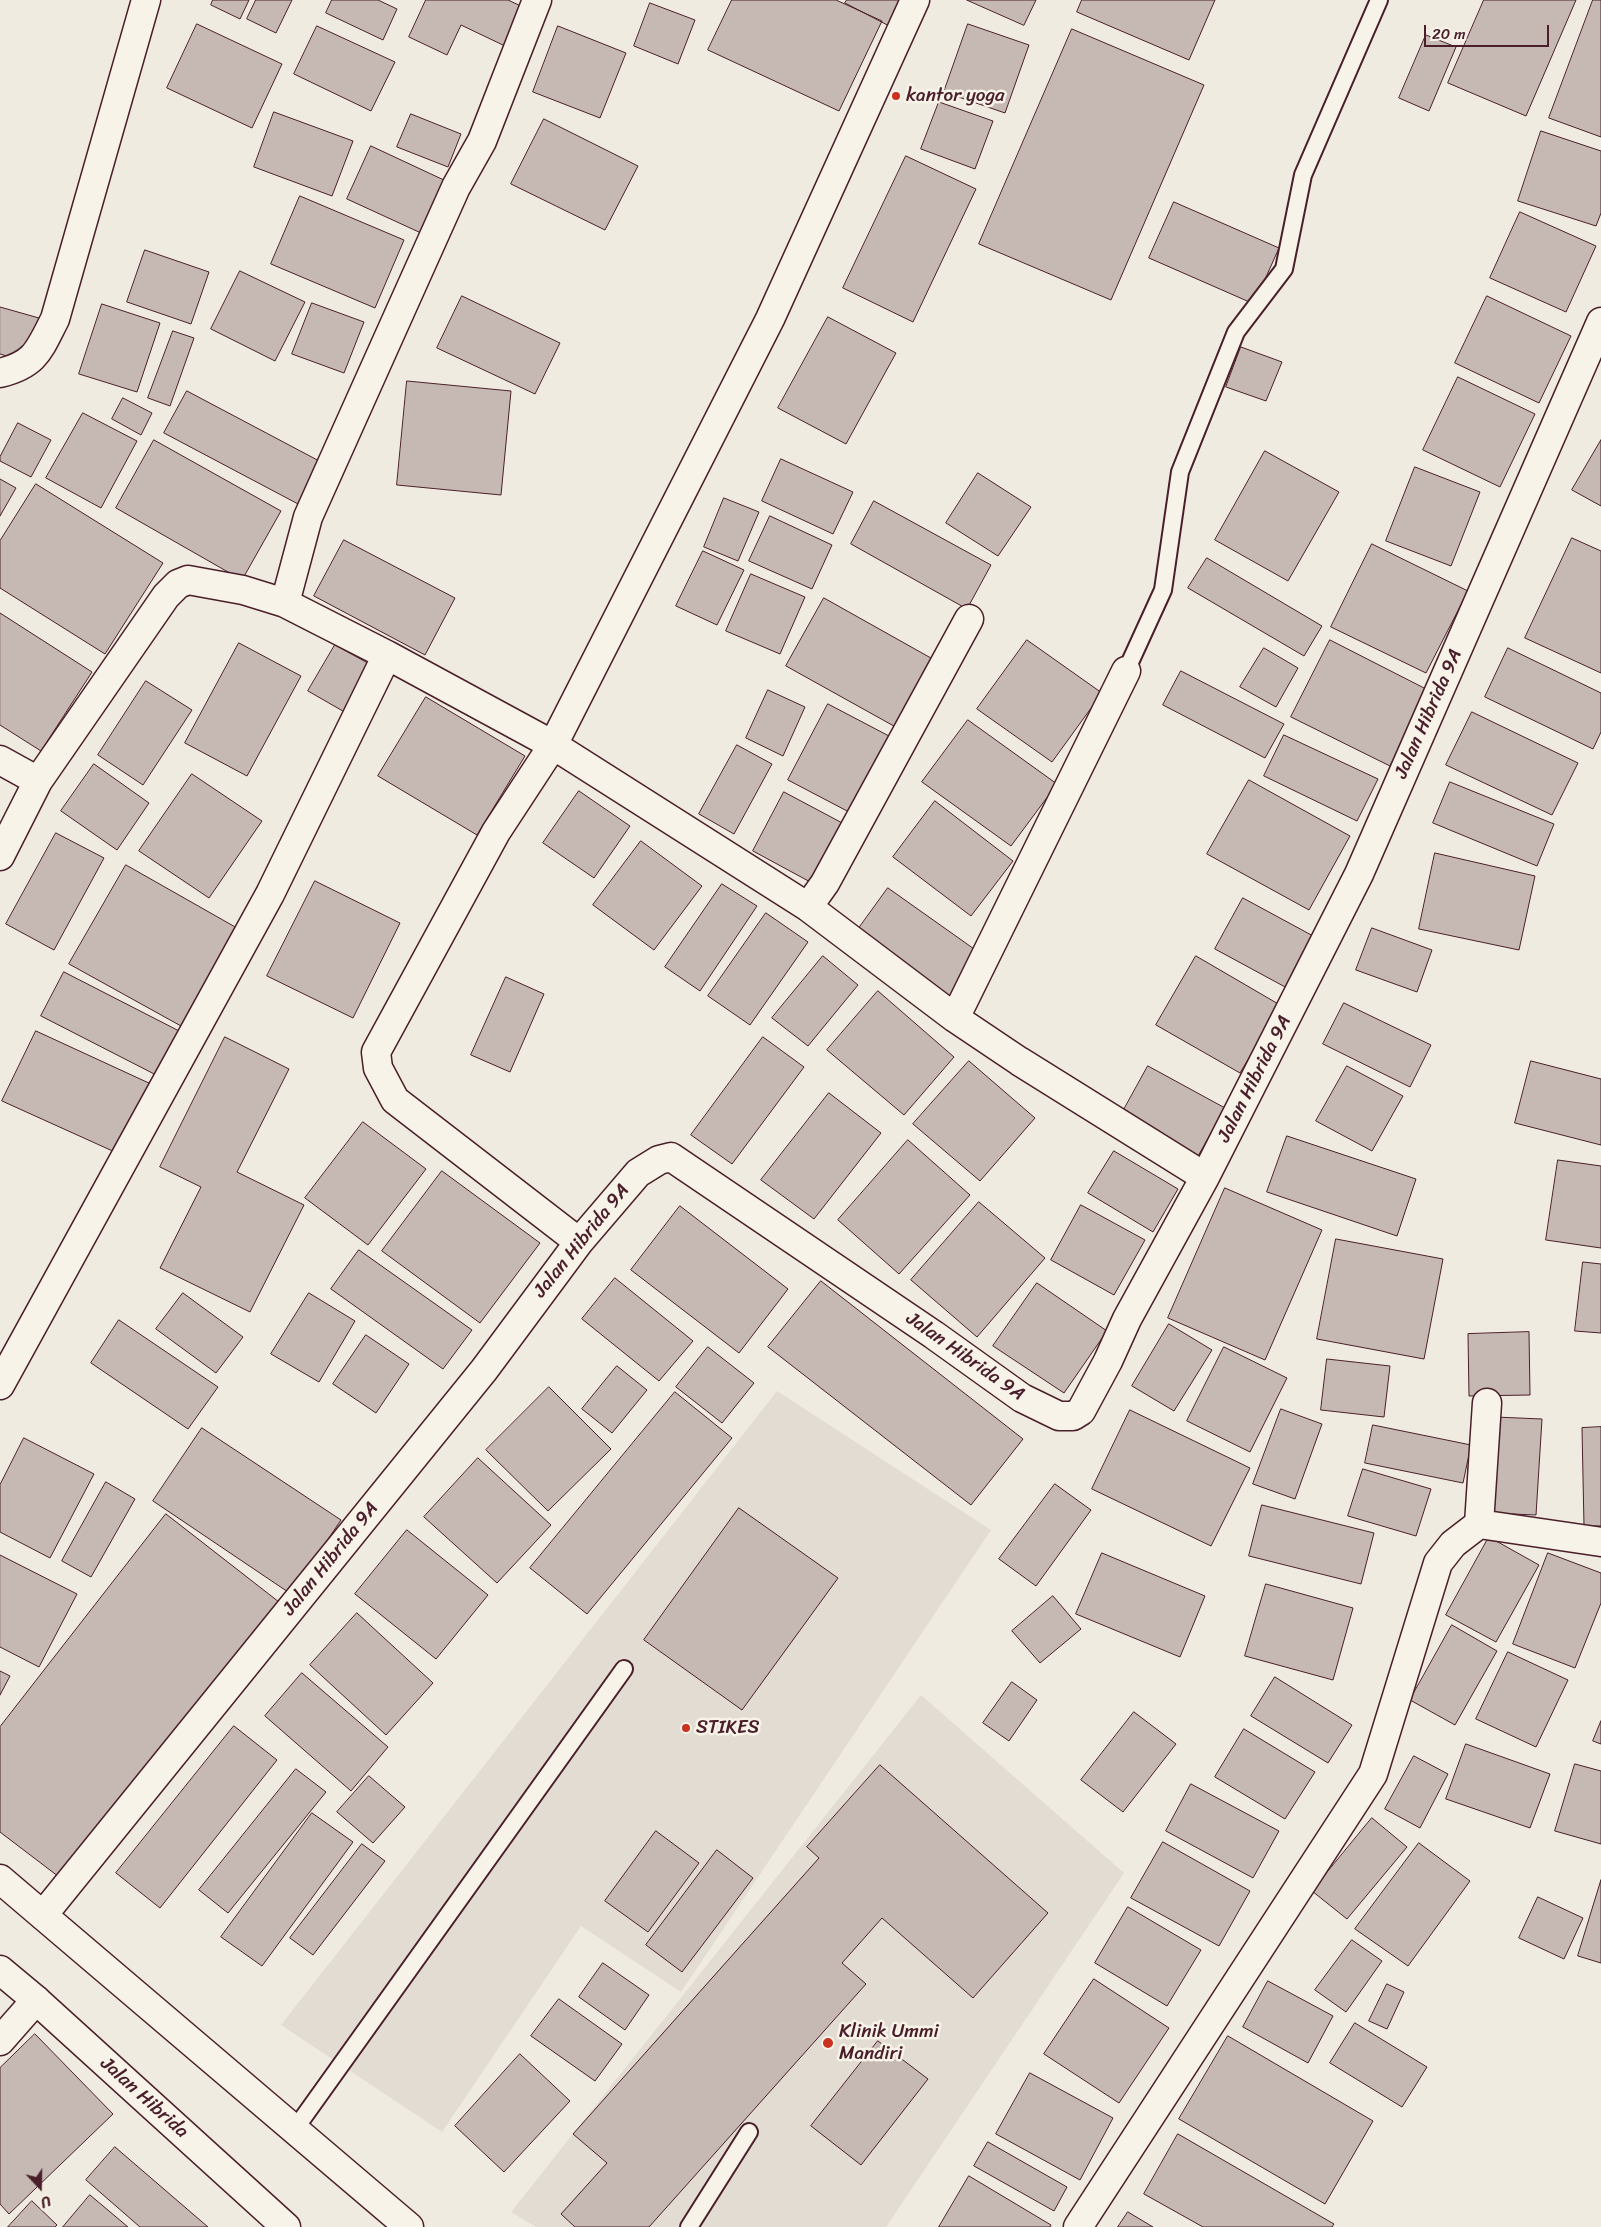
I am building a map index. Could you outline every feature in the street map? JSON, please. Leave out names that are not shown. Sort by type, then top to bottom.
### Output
[{"type":"street","points":[[0,373],[18,368],[36,356],[55,319],[146,0]]},
{"type":"street","points":[[285,603],[308,517],[456,187],[482,141],[537,0]]},
{"type":"street","points":[[579,1242],[394,1100],[378,1068],[376,1052],[496,832],[553,744],[770,319],[796,257],[915,0]]},
{"type":"street","name":"Jalan Hibrida 9A","points":[[43,1915],[484,1370],[579,1242],[638,1173],[659,1160],[671,1157],[934,1335],[1022,1398],[1059,1416],[1073,1416],[1082,1411],[1127,1319],[1205,1177],[1359,874],[1601,322]]},
{"type":"street","points":[[0,856],[38,781],[166,596],[178,584],[188,580],[202,581],[243,590],[285,603],[553,744],[808,907],[955,1018],[1019,1061],[1205,1177]]},
{"type":"street","points":[[808,907],[825,883],[969,619]]},
{"type":"street","points":[[0,1385],[270,894],[387,655]]},
{"type":"street","points":[[955,1018],[1126,671]]},
{"type":"street","points":[[0,760],[38,781]]},
{"type":"street","points":[[1478,1524],[1487,1403]]},
{"type":"street","points":[[1078,2227],[1373,1774],[1438,1563],[1453,1544],[1478,1524],[1601,1542]]},
{"type":"street","points":[[0,1879],[409,2227]]},
{"type":"street","name":"Jalan Hibrida","points":[[0,1970],[36,2000],[286,2227]]},
{"type":"street","points":[[0,2041],[36,2000]]},
{"type":"lane","points":[[1126,671],[1163,590],[1180,472],[1236,332],[1284,269],[1303,175],[1379,0]]},
{"type":"lane","points":[[295,2129],[624,1669]]},
{"type":"lane","points":[[689,2227],[750,2132]]},
{"type":"shaded area","name":"STIKES","points":[[777,1391],[991,1530],[681,1992],[581,1926],[442,2132],[281,2025]]},
{"type":"shaded area","name":"Klinik Ummi Mandiri","points":[[921,1695],[1124,1873],[886,2227],[536,2227],[511,2212]]},
{"type":"building","points":[[213,0],[249,0],[240,19],[211,5]]},
{"type":"building","points":[[256,0],[292,0],[276,33],[247,19]]},
{"type":"building","points":[[332,0],[378,0],[397,9],[383,40],[326,13]]},
{"type":"building","points":[[426,0],[508,0],[523,7],[505,46],[461,25],[447,55],[409,37]]},
{"type":"building","points":[[732,0],[836,0],[882,21],[839,111],[708,50]]},
{"type":"building","points":[[847,0],[910,0],[895,29],[845,3]]},
{"type":"building","points":[[967,0],[1036,0],[1024,25]]},
{"type":"building","points":[[1082,0],[1215,0],[1189,60],[1077,12]]},
{"type":"building","points":[[1484,0],[1576,0],[1526,116],[1448,83]]},
{"type":"building","points":[[1593,0],[1601,0],[1601,137],[1549,118]]},
{"type":"building","points":[[650,3],[695,20],[678,64],[634,46]]},
{"type":"building","points":[[197,24],[282,64],[252,128],[167,88]]},
{"type":"building","points":[[968,24],[1029,45],[1005,113],[944,92]]},
{"type":"building","points":[[317,26],[395,62],[371,111],[294,74]]},
{"type":"building","points":[[558,26],[626,53],[600,118],[533,92]]},
{"type":"building","points":[[1072,29],[1204,85],[1111,300],[979,244]]},
{"type":"building","points":[[1426,35],[1456,47],[1429,111],[1399,98]]},
{"type":"building","points":[[939,102],[993,121],[975,169],[921,149]]},
{"type":"building","points":[[274,112],[353,141],[332,196],[254,167]]},
{"type":"building","points":[[411,114],[461,134],[448,167],[397,147]]},
{"type":"building","points":[[544,119],[638,166],[605,230],[511,184]]},
{"type":"building","points":[[1541,131],[1601,151],[1601,213],[1596,226],[1518,201]]},
{"type":"building","points":[[371,146],[446,181],[421,233],[347,199]]},
{"type":"building","points":[[906,156],[976,189],[913,322],[843,288]]},
{"type":"building","points":[[300,196],[404,240],[375,308],[271,264]]},
{"type":"building","points":[[1174,202],[1279,248],[1254,304],[1149,258]]},
{"type":"building","points":[[1520,212],[1596,246],[1566,312],[1490,278]]},
{"type":"building","points":[[145,250],[209,272],[191,324],[127,302]]},
{"type":"building","points":[[240,271],[305,302],[275,361],[211,329]]},
{"type":"building","points":[[462,296],[560,343],[535,394],[437,348]]},
{"type":"building","points":[[1487,296],[1571,336],[1539,403],[1455,363]]},
{"type":"building","points":[[312,303],[364,322],[344,373],[292,354]]},
{"type":"building","points":[[102,304],[160,323],[137,392],[79,374]]},
{"type":"building","points":[[0,307],[39,318],[26,362],[0,354]]},
{"type":"building","points":[[828,317],[896,353],[846,444],[778,408]]},
{"type":"building","points":[[173,331],[194,338],[170,406],[148,398]]},
{"type":"building","points":[[1241,347],[1282,362],[1266,401],[1226,387]]},
{"type":"building","points":[[1458,377],[1535,414],[1500,487],[1423,450]]},
{"type":"building","points":[[407,381],[511,391],[501,495],[397,485]]},
{"type":"building","points":[[187,391],[323,463],[300,505],[164,433]]},
{"type":"building","points":[[123,398],[152,413],[141,435],[112,419]]},
{"type":"building","points":[[83,413],[137,441],[101,508],[46,478]]},
{"type":"building","points":[[18,423],[51,440],[31,477],[0,461],[0,457]]},
{"type":"building","points":[[154,440],[281,511],[242,580],[116,508]]},
{"type":"building","points":[[1601,440],[1601,506],[1572,490]]},
{"type":"building","points":[[1265,451],[1339,492],[1288,581],[1215,540]]},
{"type":"building","points":[[781,459],[853,492],[833,534],[762,501]]},
{"type":"building","points":[[1415,467],[1480,492],[1451,566],[1386,541]]},
{"type":"building","points":[[978,473],[1031,507],[998,556],[946,523]]},
{"type":"building","points":[[0,479],[16,488],[0,516]]},
{"type":"building","points":[[36,484],[163,563],[105,654],[0,588],[0,541]]},
{"type":"building","points":[[724,498],[759,512],[738,561],[704,547]]},
{"type":"building","points":[[874,501],[991,565],[967,609],[851,544]]},
{"type":"building","points":[[770,516],[832,545],[812,589],[749,561]]},
{"type":"building","points":[[1572,538],[1601,551],[1601,673],[1525,638]]},
{"type":"building","points":[[344,540],[455,598],[425,655],[314,596]]},
{"type":"building","points":[[1372,544],[1468,591],[1426,673],[1331,627]]},
{"type":"building","points":[[703,551],[744,570],[717,625],[676,606]]},
{"type":"building","points":[[1207,558],[1322,626],[1304,656],[1188,588]]},
{"type":"building","points":[[751,574],[805,597],[780,654],[726,631]]},
{"type":"building","points":[[824,598],[938,662],[901,730],[786,666]]},
{"type":"building","points":[[0,613],[92,672],[41,751],[0,725]]},
{"type":"building","points":[[1027,640],[1102,693],[1052,762],[977,709]]},
{"type":"building","points":[[1330,640],[1428,690],[1390,766],[1291,717]]},
{"type":"building","points":[[239,643],[301,676],[247,776],[185,743]]},
{"type":"building","points":[[335,645],[375,667],[348,714],[308,691]]},
{"type":"building","points":[[1264,648],[1298,668],[1276,707],[1240,687]]},
{"type":"building","points":[[1508,648],[1601,693],[1601,732],[1593,749],[1485,697]]},
{"type":"building","points":[[1181,671],[1284,724],[1265,758],[1163,705]]},
{"type":"building","points":[[146,681],[192,710],[143,785],[98,755]]},
{"type":"building","points":[[768,690],[805,707],[783,756],[746,738]]},
{"type":"building","points":[[426,697],[525,756],[477,835],[378,776]]},
{"type":"building","points":[[828,704],[889,736],[849,812],[788,780]]},
{"type":"building","points":[[1472,712],[1578,763],[1552,815],[1446,765]]},
{"type":"building","points":[[968,720],[1057,784],[1011,846],[922,782]]},
{"type":"building","points":[[1284,735],[1378,779],[1357,821],[1264,776]]},
{"type":"building","points":[[737,745],[772,764],[734,834],[699,814]]},
{"type":"building","points":[[94,764],[149,803],[117,850],[61,811]]},
{"type":"building","points":[[192,774],[262,821],[209,898],[139,851]]},
{"type":"building","points":[[1249,780],[1350,836],[1309,910],[1207,854]]},
{"type":"building","points":[[1450,782],[1554,824],[1537,866],[1433,823]]},
{"type":"building","points":[[579,791],[630,826],[594,878],[543,843]]},
{"type":"building","points":[[784,792],[846,825],[814,884],[753,851]]},
{"type":"building","points":[[935,801],[1013,861],[971,916],[893,857]]},
{"type":"building","points":[[56,833],[104,858],[54,950],[6,924]]},
{"type":"building","points":[[641,841],[702,886],[654,950],[593,905]]},
{"type":"building","points":[[1435,853],[1535,876],[1519,950],[1419,929]]},
{"type":"building","points":[[126,865],[237,928],[181,1026],[69,964]]},
{"type":"building","points":[[315,881],[400,923],[353,1018],[267,976]]},
{"type":"building","points":[[722,884],[757,906],[700,991],[665,967]]},
{"type":"building","points":[[888,888],[984,956],[949,1003],[854,935]]},
{"type":"building","points":[[1243,898],[1315,937],[1287,988],[1215,949]]},
{"type":"building","points":[[766,913],[808,942],[750,1025],[708,996]]},
{"type":"building","points":[[1372,928],[1432,950],[1417,992],[1356,970]]},
{"type":"building","points":[[823,956],[858,985],[808,1046],[772,1018]]},
{"type":"building","points":[[1196,956],[1280,1005],[1240,1073],[1156,1025]]},
{"type":"building","points":[[64,972],[185,1034],[162,1078],[41,1016]]},
{"type":"building","points":[[506,977],[544,994],[510,1072],[471,1055]]},
{"type":"building","points":[[878,991],[954,1057],[904,1115],[827,1050]]},
{"type":"building","points":[[1344,1003],[1431,1045],[1410,1087],[1323,1044]]},
{"type":"building","points":[[36,1031],[151,1084],[117,1153],[2,1101]]},
{"type":"building","points":[[225,1037],[289,1069],[237,1172],[304,1205],[250,1312],[160,1268],[201,1187],[160,1167]]},
{"type":"building","points":[[763,1037],[804,1067],[732,1164],[691,1135]]},
{"type":"building","points":[[969,1061],[1035,1118],[980,1181],[913,1124]]},
{"type":"building","points":[[1531,1061],[1601,1079],[1601,1145],[1515,1123]]},
{"type":"building","points":[[1148,1066],[1225,1108],[1197,1158],[1121,1115]]},
{"type":"building","points":[[1347,1066],[1403,1096],[1372,1151],[1316,1121]]},
{"type":"building","points":[[829,1093],[881,1133],[814,1219],[761,1180]]},
{"type":"building","points":[[363,1122],[426,1169],[368,1245],[305,1198]]},
{"type":"building","points":[[1287,1136],[1416,1179],[1397,1236],[1267,1192]]},
{"type":"building","points":[[908,1140],[970,1195],[899,1274],[838,1220]]},
{"type":"building","points":[[1114,1151],[1178,1189],[1153,1232],[1088,1193]]},
{"type":"building","points":[[1558,1160],[1601,1166],[1601,1248],[1546,1240]]},
{"type":"building","points":[[442,1171],[540,1243],[480,1323],[382,1251]]},
{"type":"building","points":[[1225,1188],[1322,1230],[1265,1360],[1168,1318]]},
{"type":"building","points":[[979,1202],[1045,1258],[977,1337],[911,1280]]},
{"type":"building","points":[[1081,1205],[1145,1240],[1114,1295],[1051,1260]]},
{"type":"building","points":[[680,1206],[788,1289],[739,1353],[631,1270]]},
{"type":"building","points":[[1336,1239],[1443,1259],[1424,1359],[1317,1339]]},
{"type":"building","points":[[359,1250],[472,1330],[443,1369],[331,1289]]},
{"type":"building","points":[[1583,1262],[1601,1264],[1601,1333],[1575,1331]]},
{"type":"building","points":[[615,1278],[693,1341],[659,1381],[582,1319]]},
{"type":"building","points":[[821,1281],[1023,1439],[971,1505],[768,1347]]},
{"type":"building","points":[[1037,1283],[1107,1331],[1064,1393],[993,1346]]},
{"type":"building","points":[[183,1293],[243,1337],[216,1373],[156,1329]]},
{"type":"building","points":[[309,1293],[355,1321],[319,1382],[271,1354]]},
{"type":"building","points":[[119,1320],[218,1387],[188,1429],[91,1363]]},
{"type":"building","points":[[1169,1324],[1212,1350],[1174,1411],[1132,1386]]},
{"type":"building","points":[[1529,1332],[1530,1395],[1469,1396],[1468,1334]]},
{"type":"building","points":[[366,1335],[409,1364],[376,1413],[333,1384]]},
{"type":"building","points":[[708,1347],[754,1383],[722,1423],[676,1387]]},
{"type":"building","points":[[1224,1347],[1287,1378],[1250,1452],[1187,1421]]},
{"type":"building","points":[[1327,1359],[1390,1366],[1384,1417],[1321,1410]]},
{"type":"building","points":[[617,1366],[647,1390],[612,1433],[582,1409]]},
{"type":"building","points":[[549,1387],[611,1449],[548,1511],[486,1450]]},
{"type":"building","points":[[675,1392],[732,1438],[587,1614],[530,1568]]},
{"type":"building","points":[[1281,1409],[1322,1424],[1295,1499],[1253,1484]]},
{"type":"building","points":[[1130,1410],[1250,1468],[1211,1546],[1092,1489]]},
{"type":"building","points":[[1495,1417],[1542,1419],[1536,1515],[1490,1513]]},
{"type":"building","points":[[1373,1425],[1471,1445],[1463,1483],[1365,1463]]},
{"type":"building","points":[[1601,1427],[1601,1526],[1584,1526],[1582,1428]]},
{"type":"building","points":[[202,1428],[341,1520],[291,1594],[153,1501]]},
{"type":"building","points":[[24,1438],[94,1474],[50,1558],[0,1532],[0,1485]]},
{"type":"building","points":[[478,1458],[551,1525],[497,1583],[424,1517]]},
{"type":"building","points":[[1363,1469],[1431,1489],[1416,1536],[1348,1516]]},
{"type":"building","points":[[106,1482],[135,1499],[91,1577],[62,1561]]},
{"type":"building","points":[[1055,1484],[1091,1510],[1036,1586],[999,1559]]},
{"type":"building","points":[[1262,1505],[1374,1533],[1361,1584],[1249,1556]]},
{"type":"building","points":[[739,1508],[838,1578],[742,1710],[644,1640]]},
{"type":"building","points":[[166,1514],[279,1602],[63,1880],[0,1832],[0,1727]]},
{"type":"building","points":[[407,1530],[488,1595],[436,1659],[355,1594]]},
{"type":"building","points":[[1489,1537],[1539,1565],[1496,1642],[1446,1615]]},
{"type":"building","points":[[1102,1553],[1205,1596],[1180,1657],[1076,1614]]},
{"type":"building","points":[[1548,1553],[1601,1573],[1601,1603],[1575,1668],[1513,1644]]},
{"type":"building","points":[[0,1555],[77,1594],[39,1667],[0,1647]]},
{"type":"building","points":[[1266,1584],[1353,1608],[1333,1680],[1245,1656]]},
{"type":"building","points":[[1053,1596],[1081,1629],[1040,1663],[1012,1631]]},
{"type":"building","points":[[357,1613],[433,1683],[386,1735],[310,1665]]},
{"type":"building","points":[[1452,1625],[1497,1651],[1455,1725],[1410,1700]]},
{"type":"building","points":[[1508,1652],[1568,1680],[1536,1747],[1476,1719]]},
{"type":"building","points":[[0,1671],[10,1676],[0,1695]]},
{"type":"building","points":[[302,1673],[388,1747],[351,1791],[265,1716]]},
{"type":"building","points":[[1275,1677],[1352,1725],[1328,1763],[1251,1716]]},
{"type":"building","points":[[1012,1682],[1037,1700],[1009,1741],[983,1723]]},
{"type":"building","points":[[1134,1712],[1176,1744],[1123,1812],[1081,1780]]},
{"type":"building","points":[[1601,1721],[1601,1744],[1593,1741]]},
{"type":"building","points":[[234,1726],[277,1760],[160,1908],[116,1873]]},
{"type":"building","points":[[1244,1729],[1315,1772],[1285,1819],[1215,1777]]},
{"type":"building","points":[[1466,1744],[1550,1774],[1530,1828],[1446,1799]]},
{"type":"building","points":[[1414,1756],[1448,1774],[1420,1828],[1385,1809]]},
{"type":"building","points":[[1575,1764],[1601,1771],[1601,1844],[1555,1831]]},
{"type":"building","points":[[880,1765],[1048,1913],[973,1998],[882,1918],[842,1963],[866,1984],[649,2227],[575,2227],[561,2214],[607,2163],[573,2134],[819,1858],[807,1847]]},
{"type":"building","points":[[296,1769],[326,1792],[228,1913],[199,1890]]},
{"type":"building","points":[[369,1776],[405,1807],[373,1843],[337,1812]]},
{"type":"building","points":[[1191,1784],[1279,1831],[1253,1878],[1166,1831]]},
{"type":"building","points":[[312,1813],[353,1842],[262,1966],[221,1937]]},
{"type":"building","points":[[1372,1818],[1407,1847],[1347,1919],[1312,1891]]},
{"type":"building","points":[[656,1831],[699,1863],[648,1932],[605,1901]]},
{"type":"building","points":[[1163,1842],[1250,1891],[1219,1946],[1131,1898]]},
{"type":"building","points":[[1419,1843],[1470,1881],[1408,1966],[1355,1929]]},
{"type":"building","points":[[362,1844],[385,1861],[313,1955],[290,1938]]},
{"type":"building","points":[[717,1850],[753,1878],[682,1972],[646,1945]]},
{"type":"building","points":[[1601,1880],[1601,1963],[1578,1956]]},
{"type":"building","points":[[1538,1897],[1583,1918],[1564,1959],[1519,1938]]},
{"type":"building","points":[[1128,1907],[1201,1950],[1167,2006],[1095,1963]]},
{"type":"building","points":[[1352,1940],[1382,1961],[1346,2012],[1315,1990]]},
{"type":"building","points":[[603,1963],[649,1995],[625,2030],[579,1997]]},
{"type":"building","points":[[1094,1979],[1169,2028],[1119,2103],[1044,2054]]},
{"type":"building","points":[[1268,1981],[1333,2016],[1308,2063],[1243,2027]]},
{"type":"building","points":[[1387,1984],[1404,1992],[1387,2029],[1369,2021]]},
{"type":"building","points":[[559,1999],[622,2044],[595,2081],[531,2036]]},
{"type":"building","points":[[1355,2023],[1427,2067],[1402,2107],[1330,2063]]},
{"type":"building","points":[[35,2034],[113,2114],[9,2214],[0,2204],[0,2068]]},
{"type":"building","points":[[1228,2036],[1373,2121],[1325,2204],[1179,2119]]},
{"type":"building","points":[[878,2041],[928,2079],[861,2165],[811,2126]]},
{"type":"building","points":[[520,2054],[570,2101],[504,2172],[455,2126]]},
{"type":"building","points":[[1030,2073],[1113,2118],[1080,2180],[996,2134]]},
{"type":"building","points":[[1178,2134],[1334,2224],[1332,2227],[1203,2227],[1144,2194]]},
{"type":"building","points":[[988,2142],[1067,2187],[1054,2211],[974,2166]]},
{"type":"building","points":[[115,2147],[208,2227],[140,2227],[86,2180]]},
{"type":"building","points":[[969,2176],[1051,2225],[1050,2227],[939,2227]]},
{"type":"building","points":[[90,2195],[128,2227],[63,2227]]},
{"type":"building","points":[[32,2201],[57,2225],[55,2227],[8,2227]]},
{"type":"building","points":[[1128,2212],[1153,2227],[1118,2227]]},
{"type":"place","name":"kantor yoga","points":[[896,96]]},
{"type":"place","name":"STIKES","points":[[686,1728]]},
{"type":"place","name":"Klinik Ummi Mandiri","points":[[828,2043]]}]
